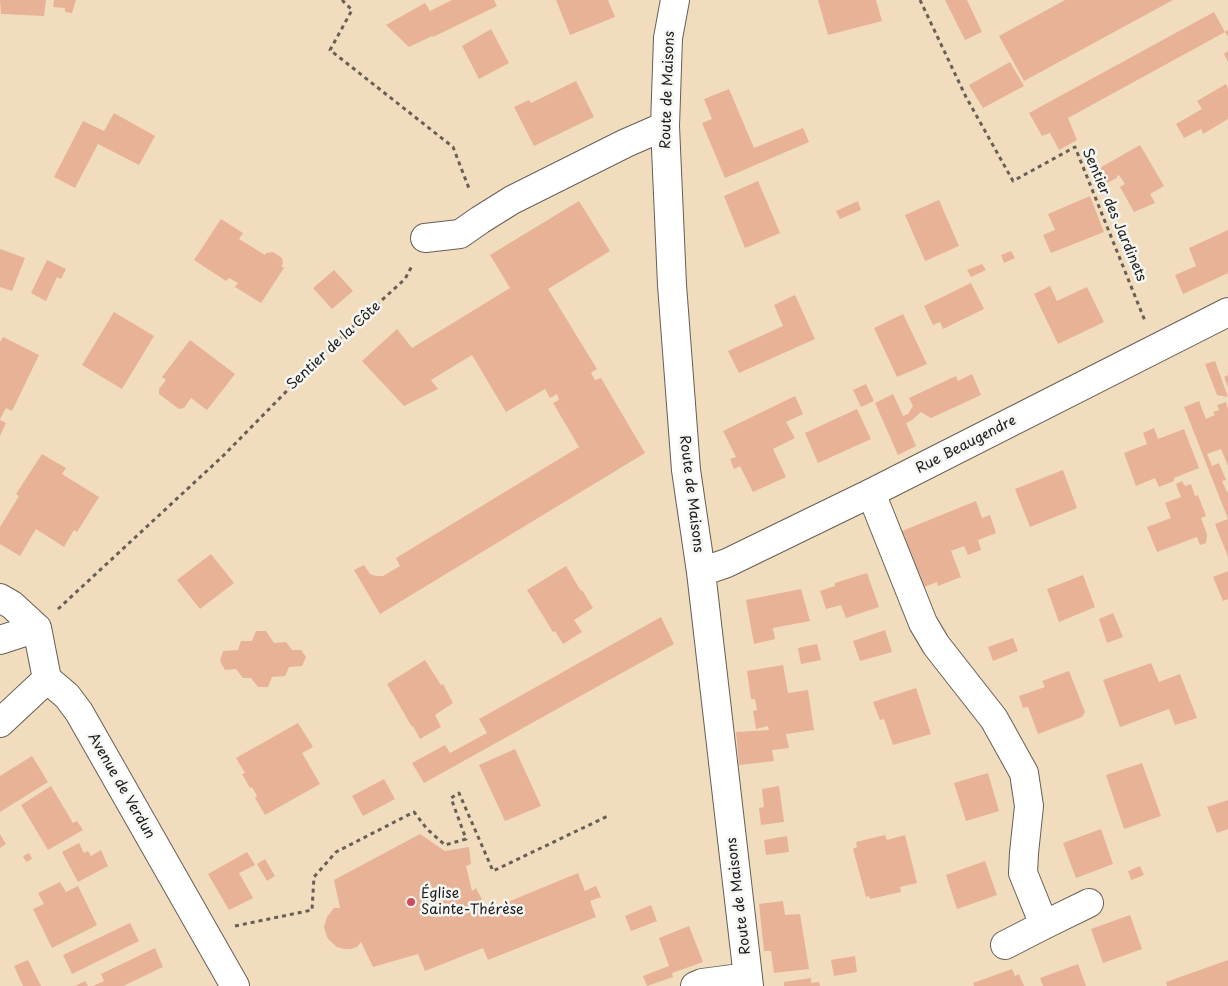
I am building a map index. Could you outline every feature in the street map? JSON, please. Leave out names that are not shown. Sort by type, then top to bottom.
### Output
[{"type":"street","name":"Route de Maisons","points":[[675,0],[668,38],[665,126],[672,285],[686,470],[701,572],[749,982]]},
{"type":"street","points":[[425,238],[460,234],[512,200],[626,143],[665,126]]},
{"type":"street","name":"Rue Beaugendre","points":[[701,572],[727,562],[871,492],[1228,312]]},
{"type":"street","points":[[871,492],[923,623],[936,645],[994,720],[1024,773],[1029,806],[1023,872],[1044,925]]},
{"type":"street","points":[[0,598],[12,605],[36,628],[47,679],[0,723]]},
{"type":"street","points":[[0,640],[36,628]]},
{"type":"street","name":"Avenue de Verdun","points":[[47,679],[67,696],[79,712],[235,986]]},
{"type":"street","points":[[1005,945],[1089,903]]},
{"type":"street","points":[[695,986],[702,983],[749,982]]},
{"type":"path","points":[[342,0],[352,10],[330,50],[453,147],[480,220]]},
{"type":"path","name":"Sentier des Jardinets","points":[[920,0],[966,97],[1013,181],[1075,146],[1156,348]]},
{"type":"path","name":"Sentier de la Côte","points":[[36,628],[224,455],[324,353],[405,279],[425,238]]},
{"type":"path","points":[[205,932],[312,910],[314,877],[336,852],[414,812],[427,829],[446,845],[466,839],[452,798],[459,793],[493,871],[610,815]]},
{"type":"building","points":[[0,0],[46,0],[44,16],[1,14]]},
{"type":"building","points":[[54,0],[76,0],[72,13],[65,12],[65,8],[53,7]]},
{"type":"building","points":[[452,0],[494,0],[497,6],[409,47],[386,25],[425,3],[430,11]]},
{"type":"building","points":[[556,0],[608,0],[615,17],[570,35]]},
{"type":"building","points":[[818,0],[876,0],[882,21],[828,35]]},
{"type":"building","points":[[945,0],[967,0],[982,32],[965,40]]},
{"type":"building","points":[[1065,0],[1173,0],[1024,81],[999,36]]},
{"type":"building","points":[[1214,12],[1225,32],[1068,118],[1077,140],[1059,150],[1050,133],[1042,136],[1029,113]]},
{"type":"building","points":[[491,29],[509,63],[479,79],[462,46]]},
{"type":"building","points":[[1228,51],[1228,62],[1224,54]]},
{"type":"building","points":[[1010,62],[1024,86],[983,108],[969,85]]},
{"type":"building","points":[[576,81],[594,117],[534,146],[514,107],[529,100],[531,103]]},
{"type":"building","points":[[1226,84],[1228,89],[1228,119],[1203,134],[1201,129],[1184,138],[1176,124],[1202,109],[1197,101]]},
{"type":"building","points":[[729,89],[754,148],[803,128],[809,142],[725,178],[702,123],[712,119],[704,99]]},
{"type":"building","points":[[114,113],[155,136],[139,165],[98,144],[75,188],[54,177],[83,121],[104,131]]},
{"type":"building","points":[[1140,145],[1164,186],[1150,194],[1155,203],[1134,212],[1120,187],[1125,184],[1119,175],[1117,178],[1097,188],[1091,173]]},
{"type":"building","points":[[758,181],[780,233],[745,248],[724,196]]},
{"type":"building","points":[[1090,196],[1104,232],[1051,253],[1043,235],[1055,230],[1048,214]]},
{"type":"building","points":[[939,200],[959,246],[925,261],[905,215]]},
{"type":"building","points":[[579,201],[610,251],[548,289],[597,369],[591,373],[595,380],[601,378],[645,453],[380,614],[354,570],[364,565],[370,574],[383,576],[400,566],[396,558],[579,447],[553,403],[559,400],[557,394],[550,398],[545,389],[506,412],[472,355],[431,380],[438,389],[404,406],[362,361],[397,329],[412,348],[510,288],[490,255]]},
{"type":"building","points":[[858,201],[861,210],[840,219],[836,211]]},
{"type":"building","points":[[221,219],[243,233],[239,239],[265,255],[266,253],[273,252],[282,258],[283,264],[281,266],[284,268],[261,303],[235,287],[238,283],[229,278],[226,281],[194,260]]},
{"type":"building","points":[[1228,230],[1228,273],[1183,294],[1175,275],[1196,266],[1189,248]]},
{"type":"building","points":[[0,249],[25,258],[12,291],[0,287]]},
{"type":"building","points":[[1011,251],[1015,258],[1004,263],[1001,255]]},
{"type":"building","points":[[47,260],[66,269],[61,279],[57,277],[46,301],[31,293]]},
{"type":"building","points":[[982,264],[986,270],[971,277],[967,270]]},
{"type":"building","points":[[334,270],[353,291],[332,309],[313,288]]},
{"type":"building","points":[[971,283],[984,309],[943,329],[940,322],[933,325],[924,306]]},
{"type":"building","points":[[1050,286],[1057,301],[1087,287],[1104,322],[1058,344],[1034,294]]},
{"type":"building","points":[[795,295],[815,339],[739,373],[728,351],[783,326],[774,305]]},
{"type":"building","points":[[114,312],[154,336],[122,389],[82,365]]},
{"type":"building","points":[[903,314],[927,364],[897,377],[874,328]]},
{"type":"building","points":[[3,337],[39,355],[12,411],[6,408],[0,419],[0,342]]},
{"type":"building","points":[[190,340],[235,374],[207,410],[191,398],[184,408],[179,409],[159,394],[159,389],[166,380],[162,377]]},
{"type":"building","points":[[1215,361],[1228,397],[1217,395],[1205,364]]},
{"type":"building","points":[[972,374],[981,395],[931,418],[921,412],[906,423],[916,446],[898,455],[875,403],[893,394],[903,416],[908,414],[913,406],[909,398],[956,376],[958,381]]},
{"type":"building","points":[[1228,375],[1228,387],[1224,377]]},
{"type":"building","points":[[866,384],[874,401],[861,407],[853,390]]},
{"type":"building","points":[[795,396],[803,414],[786,422],[795,438],[773,449],[786,477],[753,492],[740,466],[734,469],[730,459],[736,457],[723,431]]},
{"type":"building","points":[[1199,401],[1206,419],[1215,415],[1213,412],[1219,410],[1217,405],[1226,402],[1228,409],[1228,466],[1221,449],[1207,454],[1212,466],[1219,463],[1226,480],[1222,481],[1228,491],[1228,519],[1184,407]]},
{"type":"building","points":[[857,409],[871,439],[818,463],[805,433]]},
{"type":"building","points":[[0,420],[6,423],[0,436]]},
{"type":"building","points":[[1154,428],[1158,439],[1184,429],[1199,468],[1174,478],[1174,481],[1159,487],[1155,478],[1136,486],[1124,453],[1147,444],[1143,433]]},
{"type":"building","points":[[42,454],[66,468],[62,474],[99,497],[77,532],[74,530],[64,547],[36,529],[20,556],[0,544],[0,527],[19,496],[16,494]]},
{"type":"building","points":[[1063,470],[1077,508],[1030,527],[1015,489]]},
{"type":"building","points":[[1182,481],[1185,486],[1191,484],[1195,496],[1198,495],[1206,516],[1201,518],[1207,534],[1206,543],[1200,545],[1197,537],[1157,552],[1147,527],[1171,518],[1165,503],[1181,497],[1176,484]]},
{"type":"building","points":[[976,501],[982,518],[990,515],[996,533],[978,540],[981,550],[968,555],[964,546],[951,551],[961,577],[938,586],[937,582],[924,587],[902,531]]},
{"type":"building","points":[[1228,519],[1228,557],[1215,524]]},
{"type":"building","points":[[211,554],[234,583],[200,609],[177,580]]},
{"type":"building","points":[[566,566],[593,608],[574,620],[582,632],[563,644],[555,631],[553,632],[527,590]]},
{"type":"building","points":[[1228,571],[1228,599],[1223,601],[1213,577]]},
{"type":"building","points":[[867,573],[879,607],[846,618],[841,605],[826,609],[820,591],[835,586],[835,583]]},
{"type":"building","points":[[1083,575],[1095,607],[1059,622],[1047,589]]},
{"type":"building","points":[[801,589],[810,621],[773,628],[775,639],[754,644],[746,600]]},
{"type":"building","points":[[1113,613],[1123,637],[1107,643],[1099,619]]},
{"type":"building","points":[[661,617],[674,644],[424,783],[412,763],[445,745],[450,753],[487,733],[479,719]]},
{"type":"building","points":[[885,630],[892,652],[860,661],[853,641]]},
{"type":"building","points":[[256,631],[266,631],[274,643],[286,642],[292,650],[301,650],[306,657],[302,666],[289,667],[285,676],[272,677],[268,687],[258,687],[251,678],[243,678],[236,669],[225,670],[220,661],[223,651],[238,650],[241,641],[252,641]]},
{"type":"building","points":[[1013,638],[1018,651],[993,661],[988,647]]},
{"type":"building","points":[[817,644],[821,660],[801,664],[798,648]]},
{"type":"building","points":[[425,660],[441,685],[443,684],[453,703],[435,715],[441,727],[420,739],[387,684]]},
{"type":"building","points":[[1151,663],[1159,682],[1180,674],[1197,718],[1175,725],[1169,709],[1120,727],[1103,680]]},
{"type":"building","points":[[783,665],[788,693],[808,690],[814,730],[786,734],[789,748],[772,750],[774,761],[739,765],[736,732],[769,730],[768,726],[756,729],[753,711],[757,710],[755,699],[751,699],[747,671]]},
{"type":"building","points":[[1069,671],[1085,712],[1082,717],[1038,734],[1028,707],[1023,708],[1019,696],[1045,687],[1042,681]]},
{"type":"building","points":[[916,688],[931,734],[893,745],[884,719],[880,720],[873,702]]},
{"type":"building","points":[[298,723],[313,747],[302,753],[320,784],[265,815],[255,798],[257,796],[252,787],[250,788],[242,774],[245,773],[236,758]]},
{"type":"building","points":[[515,749],[541,806],[505,821],[479,765]]},
{"type":"building","points":[[32,756],[48,782],[0,812],[0,776]]},
{"type":"building","points":[[1142,763],[1161,816],[1124,829],[1106,775]]},
{"type":"building","points":[[988,773],[999,811],[966,821],[954,783]]},
{"type":"building","points":[[384,779],[395,799],[363,816],[352,796]]},
{"type":"building","points":[[51,786],[73,823],[77,821],[83,830],[48,850],[21,805]]},
{"type":"building","points":[[779,786],[784,822],[761,825],[759,808],[764,807],[762,789]]},
{"type":"building","points":[[1228,800],[1228,829],[1217,833],[1207,807]]},
{"type":"building","points":[[1101,829],[1113,864],[1076,878],[1063,843]]},
{"type":"building","points":[[0,834],[6,844],[0,848]]},
{"type":"building","name":"Église Sainte-Thérèse","points":[[420,834],[445,851],[469,847],[471,864],[466,866],[472,891],[476,888],[484,903],[478,906],[481,913],[578,873],[585,891],[596,886],[601,897],[590,901],[596,917],[488,960],[483,948],[425,971],[418,954],[373,967],[361,942],[357,947],[344,949],[337,947],[327,937],[324,927],[327,917],[334,908],[340,908],[334,880]]},
{"type":"building","points":[[885,835],[887,840],[905,835],[917,883],[900,887],[901,892],[870,899],[869,896],[866,897],[853,849],[857,847],[856,842]]},
{"type":"building","points":[[787,836],[789,852],[766,855],[764,840]]},
{"type":"building","points":[[79,843],[84,853],[88,851],[91,856],[101,850],[108,866],[78,882],[62,852]]},
{"type":"building","points":[[247,852],[255,865],[239,873],[253,898],[229,910],[208,874]]},
{"type":"building","points":[[29,853],[32,859],[26,862],[23,856]]},
{"type":"building","points":[[265,859],[275,876],[267,881],[257,864]]},
{"type":"building","points":[[985,861],[997,895],[957,909],[946,875]]},
{"type":"building","points":[[1140,866],[1144,875],[1131,880],[1128,871]]},
{"type":"building","points":[[60,882],[66,892],[78,886],[97,925],[52,948],[33,909],[44,904],[38,893]]},
{"type":"building","points":[[783,901],[785,915],[800,914],[809,969],[774,973],[771,951],[764,951],[759,904]]},
{"type":"building","points":[[651,905],[657,921],[631,931],[625,916]]},
{"type":"building","points":[[1130,915],[1142,949],[1103,963],[1091,929]]},
{"type":"building","points":[[130,923],[139,941],[72,974],[63,955]]},
{"type":"building","points":[[689,926],[703,962],[672,973],[673,977],[647,986],[643,976],[669,966],[659,938]]},
{"type":"building","points":[[155,948],[163,967],[123,986],[93,986],[104,981],[101,974]]},
{"type":"building","points":[[855,956],[857,972],[834,976],[831,960]]},
{"type":"building","points":[[28,960],[41,986],[23,986],[14,966]]},
{"type":"building","points":[[1228,960],[1228,986],[1167,986],[1166,982]]},
{"type":"building","points":[[1078,964],[1086,986],[1043,986],[1040,978]]},
{"type":"building","points":[[1012,969],[1015,976],[1019,974],[1024,986],[974,986],[973,983]]},
{"type":"building","points":[[811,978],[811,983],[819,982],[820,986],[784,986],[784,982]]},
{"type":"building","points":[[85,981],[88,986],[75,986]]},
{"type":"place","name":"Église Sainte-Thérèse","points":[[411,902]]}]
